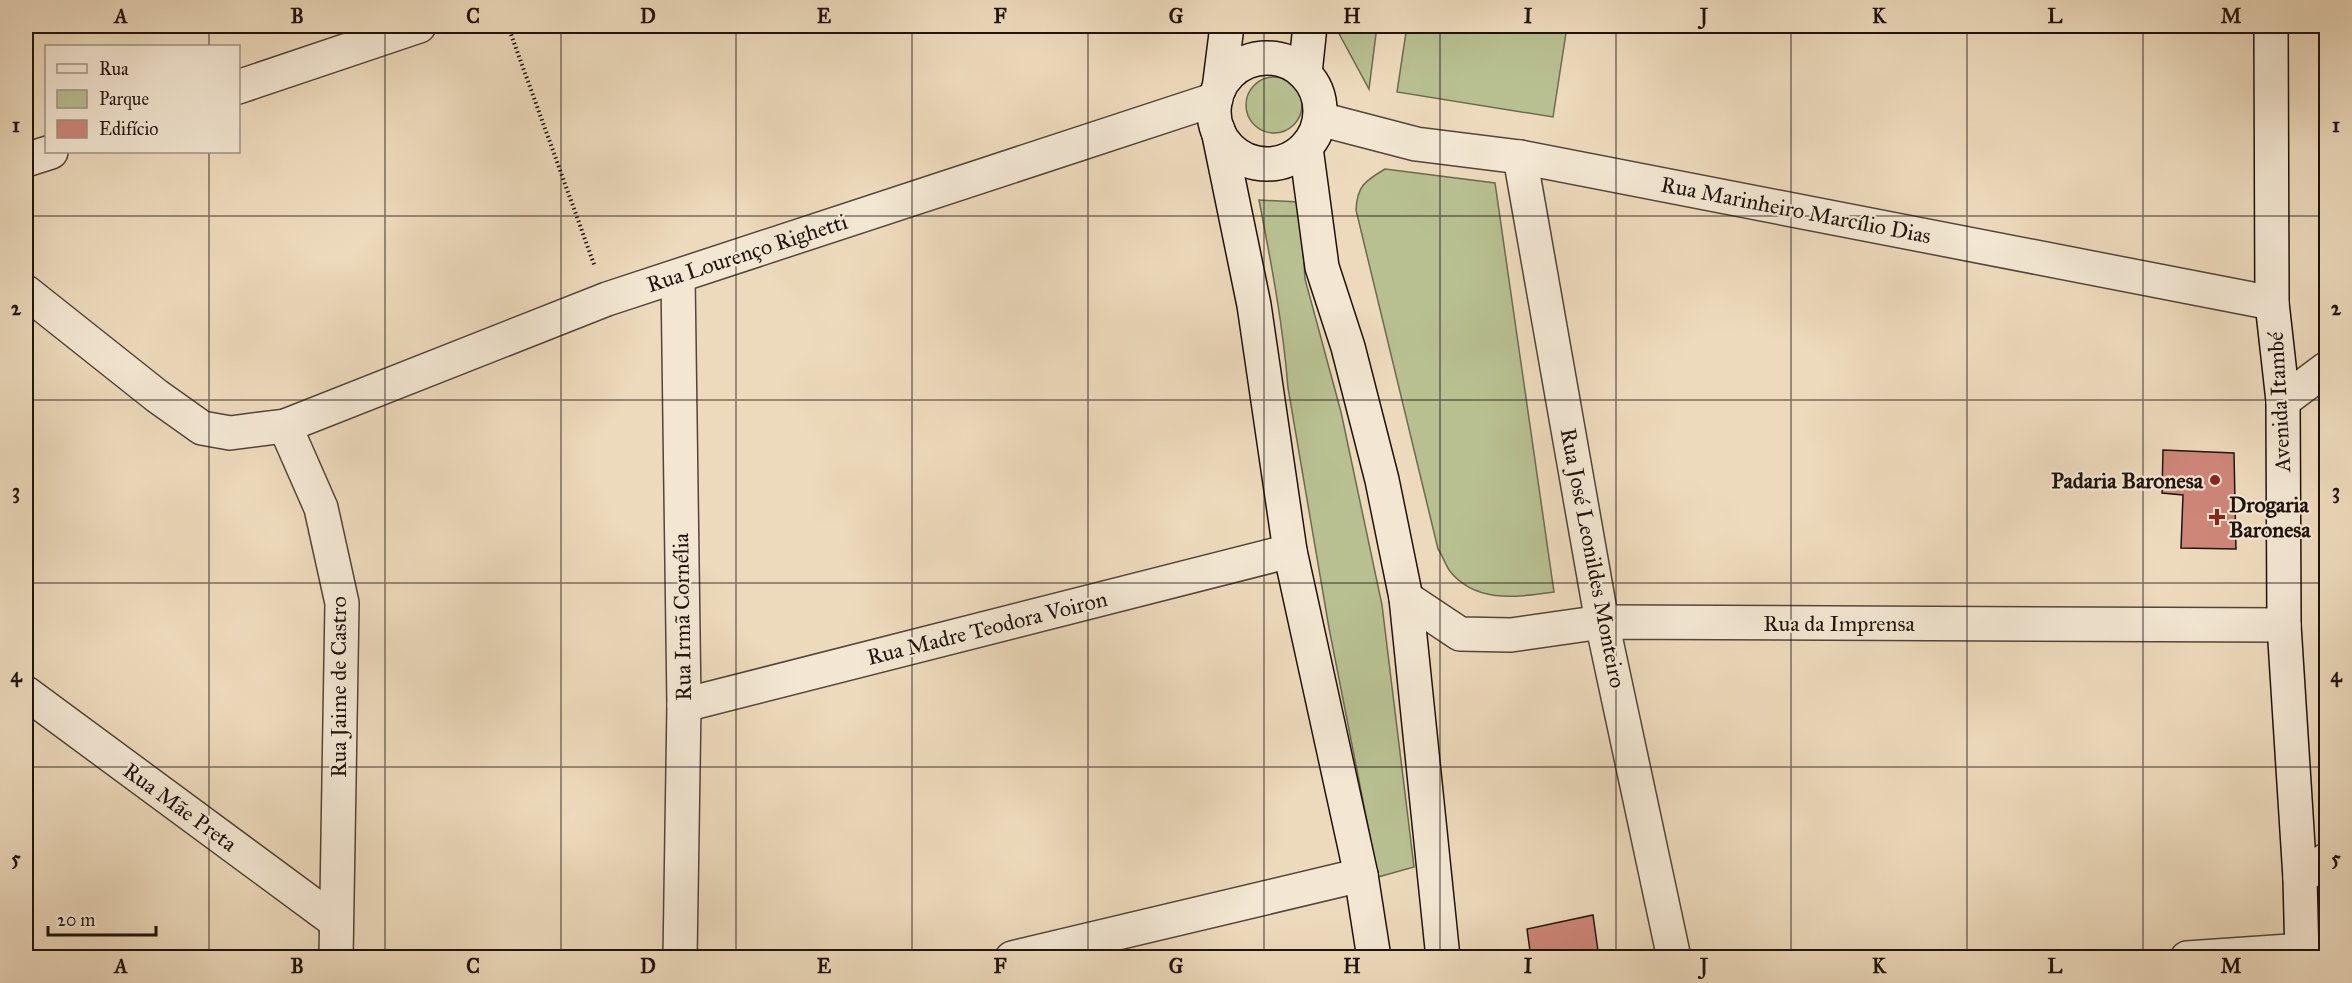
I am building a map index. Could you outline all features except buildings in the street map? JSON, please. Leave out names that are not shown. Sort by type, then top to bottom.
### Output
[{"type":"street","points":[[240,86],[419,26]]},
{"type":"street","points":[[1227,26],[1217,106],[1254,305],[1290,551],[1361,875],[1374,957]]},
{"type":"street","points":[[1305,73],[1310,26]]},
{"type":"street","name":"Avenida Itambé","points":[[2271,26],[2272,303],[2283,401],[2284,625],[2313,869],[2302,954]]},
{"type":"street","points":[[1275,58],[1291,63],[1305,73],[1315,87],[1320,102],[1320,119],[1315,134],[1306,148],[1294,157],[1265,164],[1250,161],[1237,154],[1226,143],[1217,106],[1228,75],[1242,64],[1258,59],[1275,58]]},
{"type":"street","name":"Rua Lourenço Righetti","points":[[26,292],[157,396],[202,428],[230,433],[285,426],[607,298],[1217,106]]},
{"type":"street","name":"Rua Marinheiro Marcílio Dias","points":[[1320,119],[1416,144],[1520,156],[2272,303]]},
{"type":"street","points":[[1306,148],[1322,267],[1348,347],[1382,480],[1406,598],[1443,957]]},
{"type":"street","points":[[26,160],[48,153]]},
{"type":"street","name":"Rua José Leonildes Monteiro","points":[[1520,156],[1602,622],[1674,957]]},
{"type":"street","name":"Rua Irmã Cornélia","points":[[678,277],[684,705],[680,957]]},
{"type":"street","points":[[2283,401],[2326,369]]},
{"type":"street","name":"Rua Jaime de Castro","points":[[285,426],[321,508],[342,603],[336,957]]},
{"type":"street","name":"Rua Madre Teodora Voiron","points":[[684,705],[1290,551]]},
{"type":"street","name":"Rua da Imprensa","points":[[1406,598],[1460,634],[1511,634],[1602,622],[2284,625]]},
{"type":"street","name":"Rua Mãe Preta","points":[[26,693],[335,921]]},
{"type":"street","points":[[1012,957],[1361,875]]},
{"type":"street","points":[[2187,957],[2302,954]]},
{"type":"path","points":[[508,26],[607,298]]},
{"type":"green space","points":[[1336,26],[1377,26],[1369,89],[1336,28]]},
{"type":"green space","points":[[1407,26],[1517,26],[1566,33],[1553,117],[1397,92]]},
{"type":"green space","points":[[1268,77],[1280,77],[1290,81],[1298,89],[1302,105],[1298,121],[1290,129],[1280,133],[1268,133],[1258,129],[1250,121],[1246,111],[1246,99],[1250,89],[1258,81]]},
{"type":"green space","points":[[1385,169],[1495,183],[1554,592],[1511,596],[1484,593],[1459,581],[1449,570],[1438,549],[1356,210],[1358,195],[1363,185]]},
{"type":"green space","points":[[1259,200],[1300,202],[1305,279],[1341,412],[1382,605],[1414,867],[1378,877],[1329,628]]},
{"type":"place","name":"Padaria Baronesa","points":[[2215,480]]},
{"type":"place","name":"Drogaria Baronesa","points":[[2217,517]]}]
